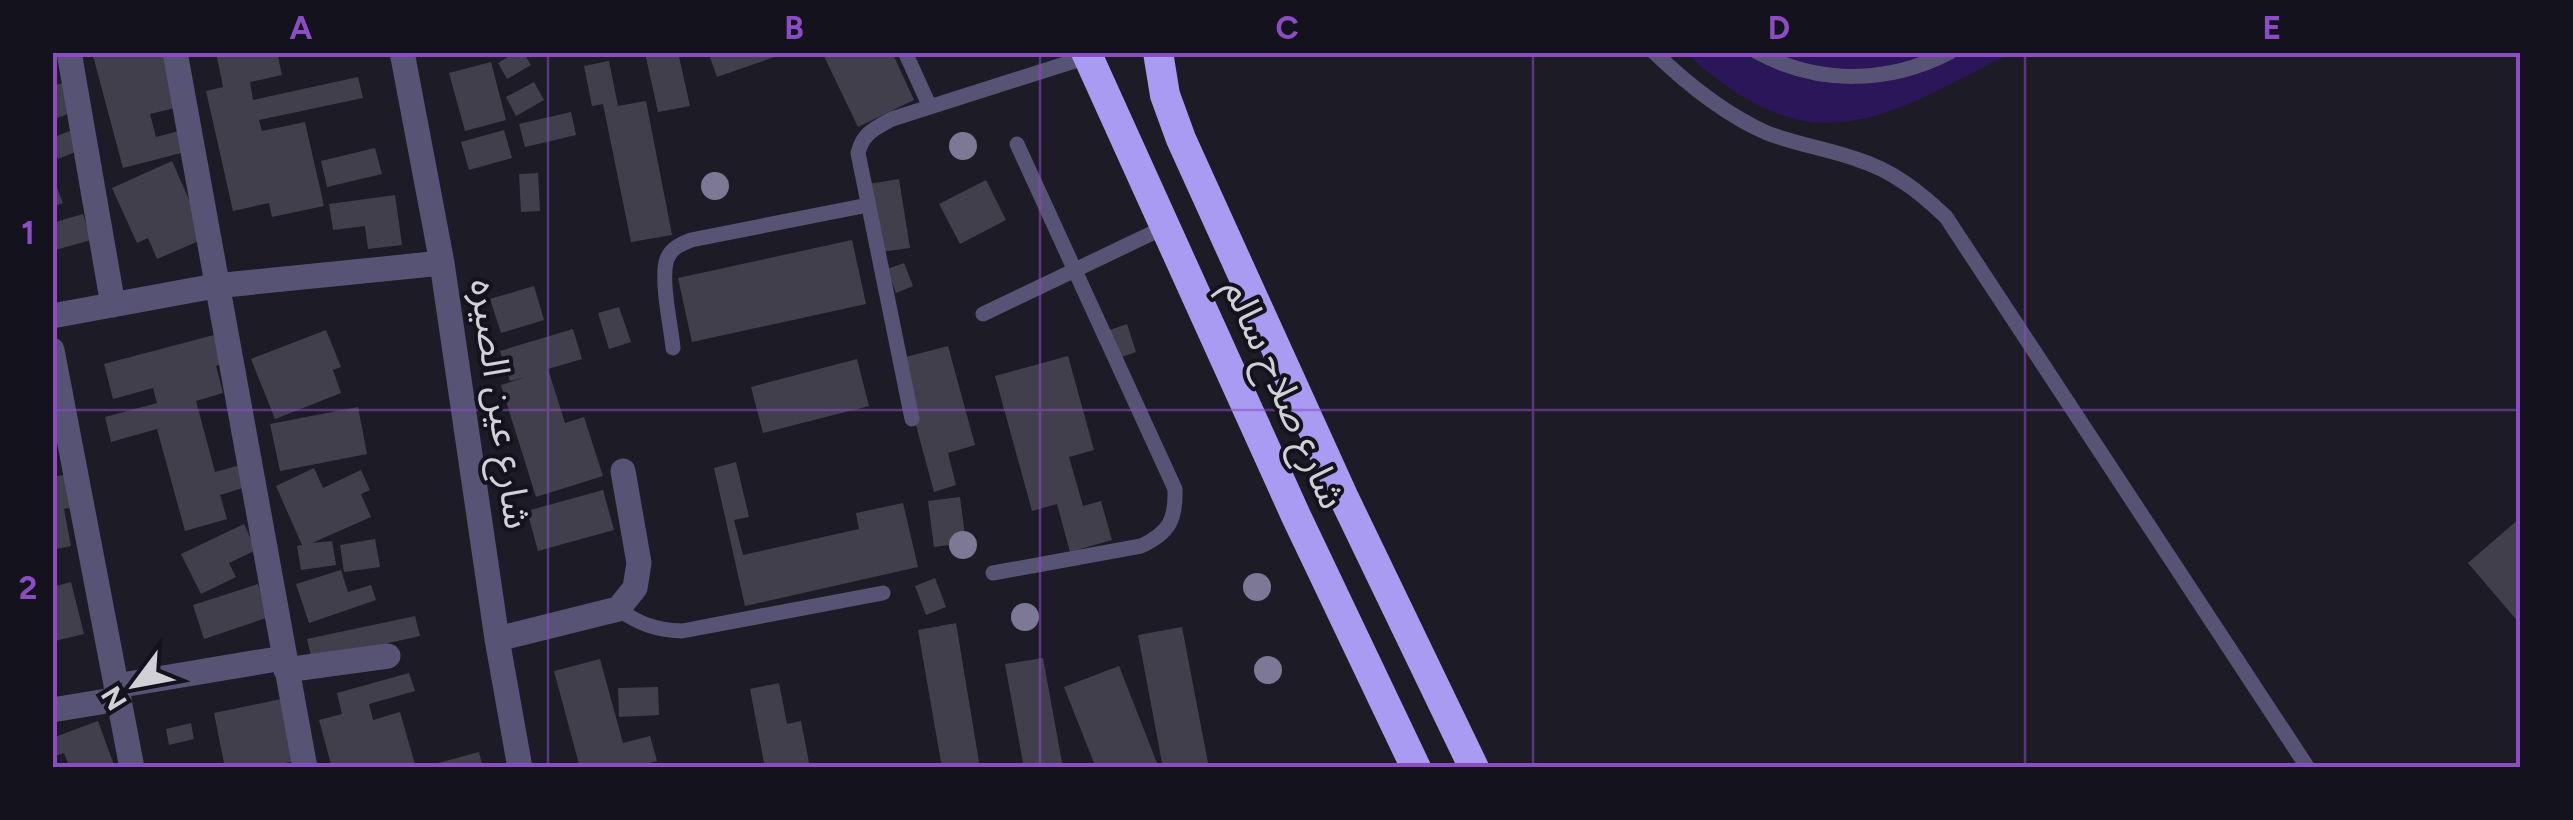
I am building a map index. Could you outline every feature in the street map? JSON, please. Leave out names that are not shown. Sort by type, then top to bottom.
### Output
[{"type":"highway","name":"شارع صلاح سالم","points":[[1158,52],[1165,96],[1181,139],[1343,496],[1474,768]]},
{"type":"highway","name":"شارع صلاح سالم","points":[[1086,55],[1296,516],[1416,768]]},
{"type":"street","points":[[69,52],[113,305]]},
{"type":"street","points":[[175,52],[305,768]]},
{"type":"street","name":"شارع عين الصيره","points":[[402,52],[442,263],[497,639],[520,768]]},
{"type":"street","points":[[52,316],[215,286],[442,263]]},
{"type":"street","points":[[52,350],[132,768]]},
{"type":"street","points":[[497,639],[618,609],[635,588],[639,563],[622,472]]},
{"type":"street","points":[[52,710],[117,693],[285,664],[388,656]]},
{"type":"lane","points":[[905,52],[930,107]]},
{"type":"lane","points":[[1654,52],[1706,99],[1736,117],[1766,132],[1882,169],[1906,182],[1946,217],[2308,768]]},
{"type":"lane","points":[[1757,52],[1794,69],[1848,78],[1903,72],[1950,52]]},
{"type":"lane","points":[[912,419],[858,154],[861,141],[868,132],[892,120],[1086,55]]},
{"type":"lane","points":[[994,572],[1141,546],[1163,536],[1176,514],[1175,489],[1017,144]]},
{"type":"lane","points":[[673,348],[665,274],[667,258],[677,246],[691,240],[868,206]]},
{"type":"lane","points":[[983,314],[1165,226]]},
{"type":"lane","points":[[618,609],[659,630],[682,631],[883,593]]},
{"type":"shaded area","points":[[1686,53],[2011,53],[1922,98],[1846,122],[1809,121],[1771,111],[1731,89]]},
{"type":"building","points":[[92,52],[164,52],[179,107],[150,114],[156,137],[179,131],[185,152],[123,168]]},
{"type":"building","points":[[216,52],[277,52],[282,75],[250,82],[253,100],[358,77],[363,98],[259,120],[262,131],[305,122],[324,206],[272,217],[269,203],[233,211],[206,91],[223,87]]},
{"type":"building","points":[[523,52],[531,65],[507,79],[498,63]]},
{"type":"building","points":[[678,52],[690,106],[658,112],[645,53]]},
{"type":"building","points":[[708,52],[786,52],[786,53],[717,77]]},
{"type":"building","points":[[822,52],[892,52],[914,100],[858,127]]},
{"type":"building","points":[[609,61],[618,106],[646,101],[672,235],[631,242],[603,104],[592,106],[584,66]]},
{"type":"building","points":[[491,62],[506,120],[465,131],[449,73]]},
{"type":"building","points":[[534,82],[544,100],[516,116],[506,97]]},
{"type":"building","points":[[63,83],[73,112],[52,120],[52,86]]},
{"type":"building","points":[[571,112],[576,135],[525,147],[519,124]]},
{"type":"building","points":[[72,130],[80,150],[58,159],[52,138]]},
{"type":"building","points":[[504,130],[512,158],[469,170],[461,142]]},
{"type":"building","points":[[375,148],[382,174],[327,187],[321,161]]},
{"type":"building","points":[[172,161],[206,238],[157,259],[148,238],[137,243],[112,188]]},
{"type":"building","points":[[538,173],[540,211],[521,212],[519,174]]},
{"type":"building","points":[[52,175],[63,203],[52,207]]},
{"type":"building","points":[[899,179],[910,248],[881,252],[869,184]]},
{"type":"building","points":[[986,180],[1006,220],[960,244],[939,204]]},
{"type":"building","points":[[395,195],[402,245],[368,249],[365,226],[333,230],[329,204]]},
{"type":"building","points":[[83,214],[91,240],[52,251],[52,223]]},
{"type":"building","points":[[852,240],[866,304],[692,342],[678,278]]},
{"type":"building","points":[[904,263],[913,286],[896,293],[887,269]]},
{"type":"building","points":[[534,286],[544,320],[501,333],[490,299]]},
{"type":"building","points":[[619,307],[631,342],[609,349],[598,313]]},
{"type":"building","points":[[1127,324],[1136,352],[1119,358],[1110,330]]},
{"type":"building","points":[[573,329],[582,359],[548,369],[565,423],[584,417],[603,476],[536,497],[501,385],[523,378],[510,381],[500,351]]},
{"type":"building","points":[[326,330],[341,367],[333,370],[341,393],[275,419],[251,359]]},
{"type":"building","points":[[214,335],[222,364],[216,366],[223,393],[196,401],[215,472],[240,465],[246,487],[220,495],[227,519],[185,531],[157,429],[111,442],[105,417],[157,403],[153,388],[113,399],[104,364]]},
{"type":"building","points":[[948,346],[975,445],[948,453],[956,485],[934,492],[898,359]]},
{"type":"building","points":[[1068,356],[1094,450],[1069,457],[1083,506],[1101,501],[1112,540],[1070,552],[1057,504],[1032,511],[995,376]]},
{"type":"building","points":[[857,359],[869,406],[763,433],[751,387]]},
{"type":"building","points":[[358,407],[367,454],[280,471],[270,424]]},
{"type":"building","points":[[736,462],[749,517],[734,520],[743,555],[859,529],[856,513],[903,503],[918,567],[745,606],[714,468]]},
{"type":"building","points":[[314,468],[323,488],[361,470],[370,490],[361,494],[371,517],[312,543],[332,541],[336,565],[301,570],[297,546],[302,545],[276,486]]},
{"type":"building","points":[[68,474],[74,507],[64,509],[71,546],[52,550],[52,477]]},
{"type":"building","points":[[603,490],[614,530],[538,551],[527,511]]},
{"type":"building","points":[[960,497],[966,543],[934,547],[928,501]]},
{"type":"building","points":[[2520,518],[2520,624],[2468,563]]},
{"type":"building","points":[[244,524],[256,550],[229,563],[236,577],[201,594],[181,554]]},
{"type":"building","points":[[375,539],[380,567],[344,572],[340,545]]},
{"type":"building","points":[[341,570],[348,592],[371,585],[376,600],[309,623],[296,584]]},
{"type":"building","points":[[935,578],[946,607],[926,615],[915,586]]},
{"type":"building","points":[[71,582],[84,634],[55,641],[52,587]]},
{"type":"building","points":[[258,584],[269,617],[204,639],[193,605]]},
{"type":"building","points":[[415,616],[420,636],[312,660],[307,639]]},
{"type":"building","points":[[956,623],[980,768],[942,768],[918,630]]},
{"type":"building","points":[[1182,627],[1209,768],[1163,768],[1138,635]]},
{"type":"building","points":[[1043,658],[1063,768],[1024,768],[1005,664]]},
{"type":"building","points":[[600,659],[623,743],[650,736],[657,761],[631,768],[580,768],[554,671]]},
{"type":"building","points":[[1119,666],[1159,768],[1096,768],[1064,687]]},
{"type":"building","points":[[409,673],[415,691],[369,704],[373,720],[400,712],[416,768],[332,768],[319,720],[342,714],[337,693]]},
{"type":"building","points":[[779,683],[787,724],[801,721],[810,768],[765,768],[750,689]]},
{"type":"building","points":[[658,687],[659,715],[619,717],[618,688]]},
{"type":"building","points":[[281,699],[294,761],[263,768],[225,768],[214,713]]},
{"type":"building","points":[[98,721],[115,768],[70,768],[64,753],[52,757],[52,738]]},
{"type":"building","points":[[191,723],[194,739],[169,745],[166,729]]},
{"type":"building","points":[[479,752],[483,768],[427,768],[427,766]]}]
